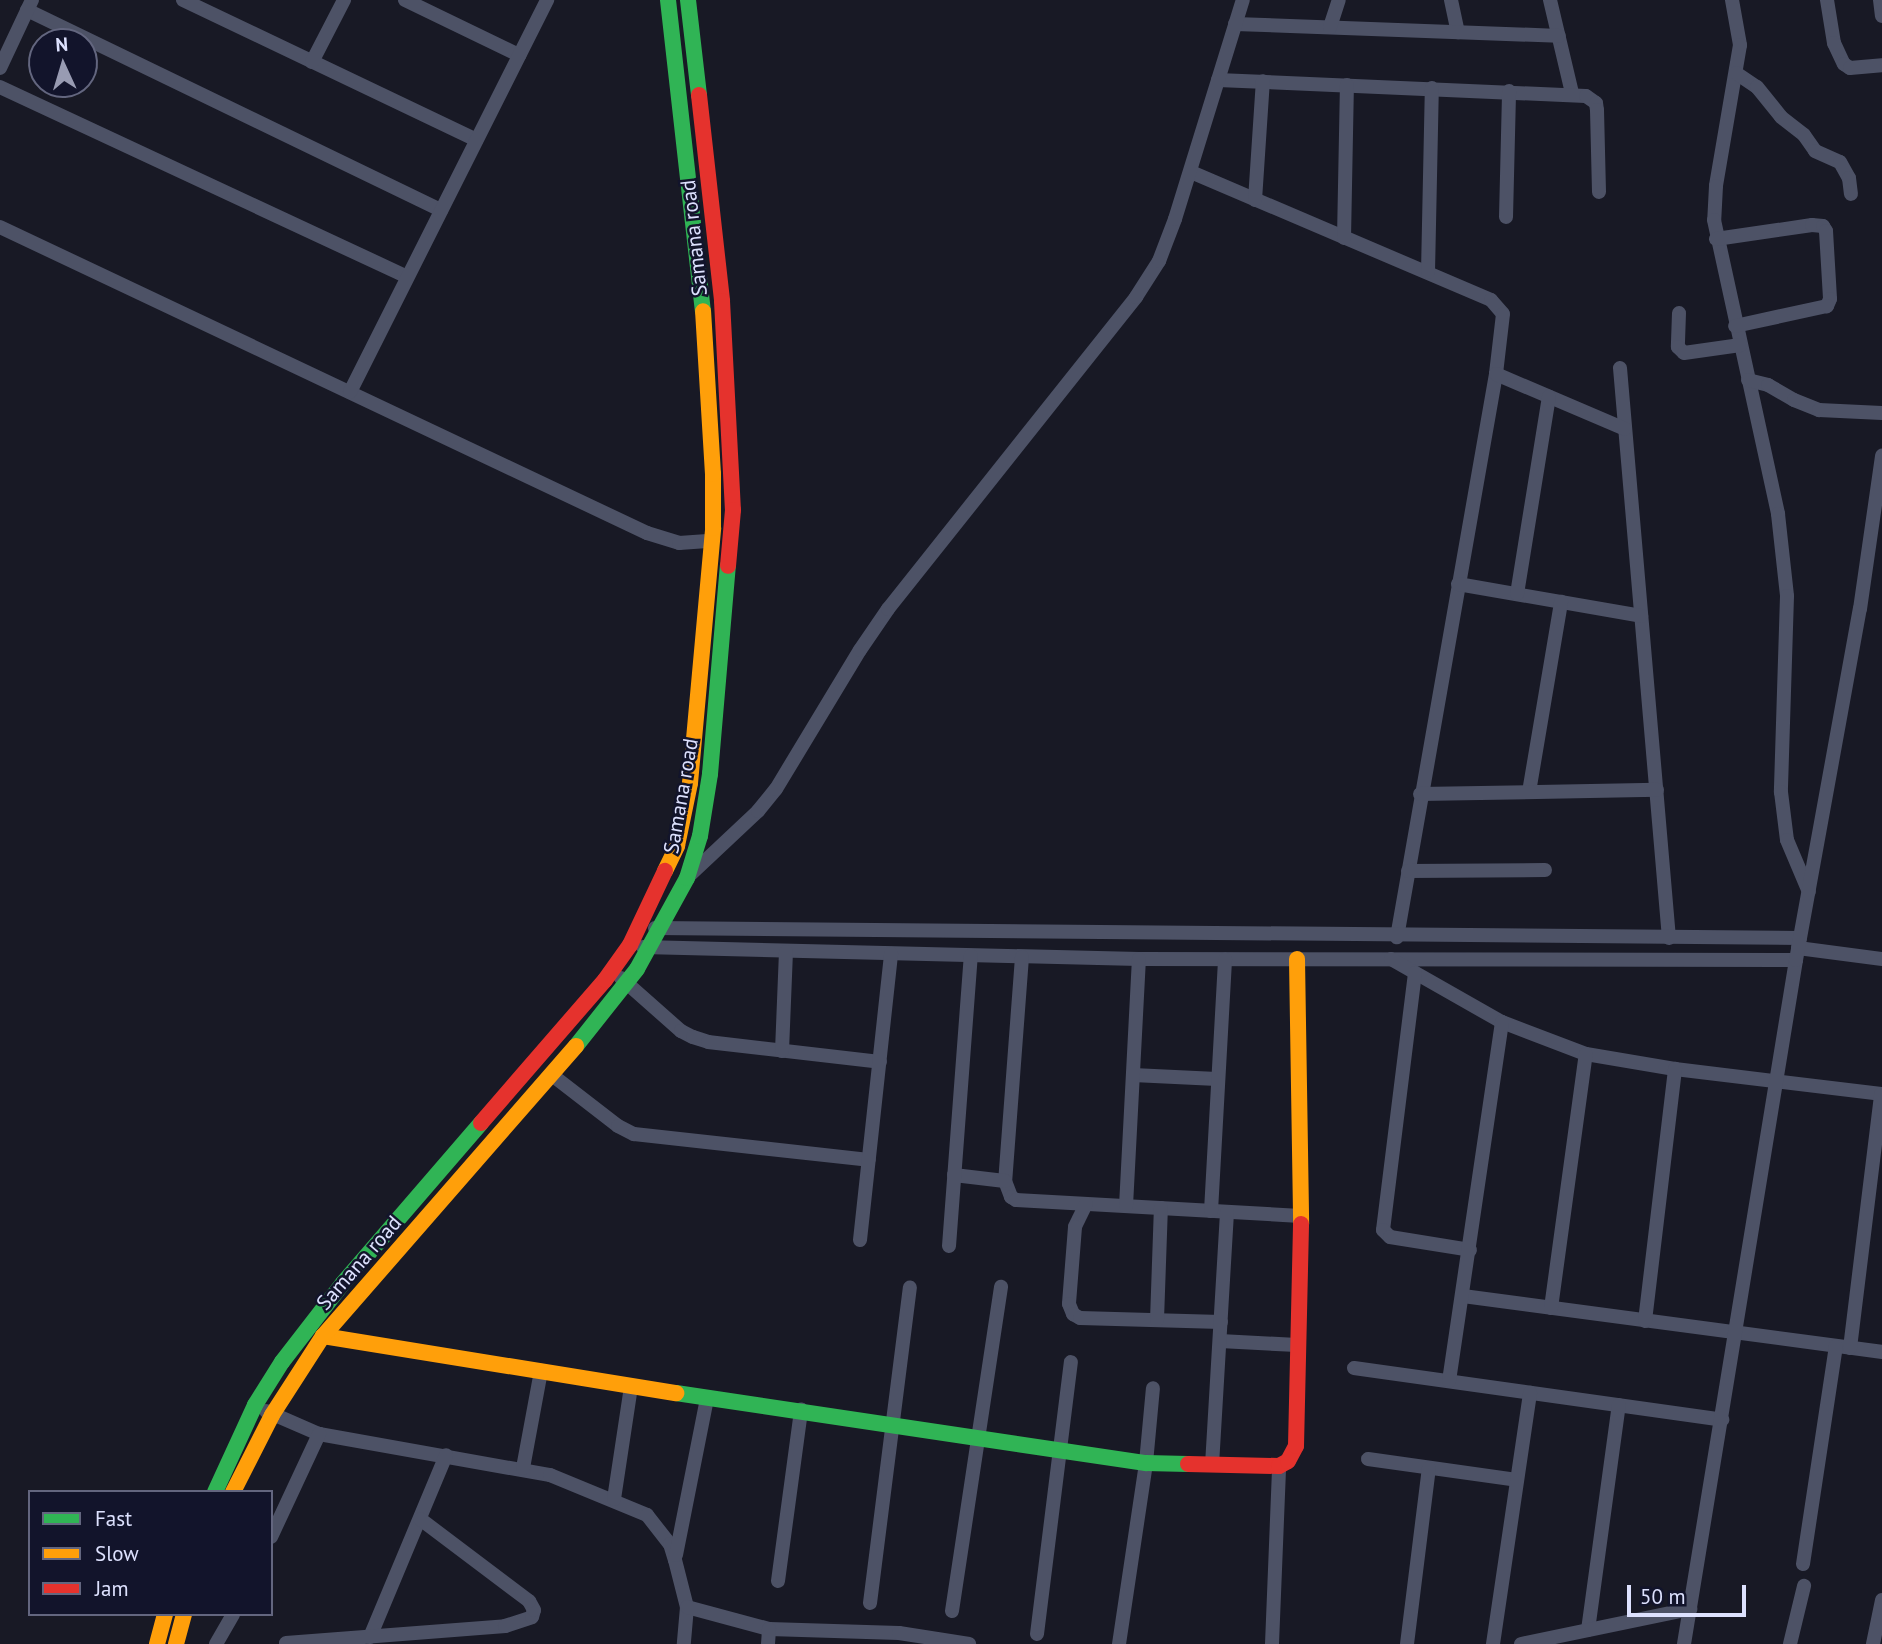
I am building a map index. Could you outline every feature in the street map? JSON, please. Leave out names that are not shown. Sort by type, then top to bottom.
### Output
[{"type":"main road","name":"Samana road","points":[[216,1490],[255,1405],[282,1362],[343,1283],[533,1067],[611,971],[630,945],[677,846],[698,713],[711,541],[709,377],[687,144],[668,0]]},
{"type":"main road","name":"Samana road","points":[[234,1490],[272,1415],[323,1336],[552,1075],[627,982],[650,949],[687,878],[700,836],[710,774],[733,510],[722,301],[688,0]]},
{"type":"main road","points":[[323,1336],[707,1398],[892,1423],[1146,1463],[1279,1466],[1288,1461],[1296,1446],[1301,1216],[1297,959]]},
{"type":"main road","points":[[158,1644],[165,1616]]},
{"type":"main road","points":[[176,1644],[183,1616]]},
{"type":"street","points":[[183,0],[476,140]]},
{"type":"street","points":[[313,62],[344,0]]},
{"type":"street","points":[[405,0],[519,55]]},
{"type":"street","points":[[350,392],[547,0]]},
{"type":"street","points":[[687,878],[758,811],[776,789],[846,672],[888,609],[1136,297],[1159,261],[1191,172],[1243,0]]},
{"type":"street","points":[[1330,27],[1339,0]]},
{"type":"street","points":[[1451,0],[1458,32]]},
{"type":"street","points":[[1550,0],[1572,93]]},
{"type":"street","points":[[1732,0],[1740,45],[1716,186],[1716,239],[1774,490],[1786,585],[1780,737],[1783,821],[1791,856],[1809,892]]},
{"type":"street","points":[[1827,0],[1834,43],[1844,64],[1850,68],[1882,65]]},
{"type":"street","points":[[1880,0],[1882,16]]},
{"type":"street","points":[[0,68],[29,5],[441,210]]},
{"type":"street","points":[[1235,23],[1559,36]]},
{"type":"street","points":[[1736,73],[1758,87],[1781,117],[1804,135],[1815,151],[1840,162],[1849,178],[1851,194]]},
{"type":"street","points":[[1218,80],[1572,93],[1596,103],[1599,192]]},
{"type":"street","points":[[1255,200],[1263,81]]},
{"type":"street","points":[[1344,238],[1347,85]]},
{"type":"street","points":[[0,87],[407,277]]},
{"type":"street","points":[[1428,272],[1432,88]]},
{"type":"street","points":[[1506,217],[1508,91]]},
{"type":"street","points":[[1191,172],[1492,299],[1499,306],[1504,324],[1397,937]]},
{"type":"street","points":[[1716,239],[1812,226],[1823,226],[1826,231],[1830,299],[1827,306],[1735,326]]},
{"type":"street","points":[[0,227],[665,541],[711,541]]},
{"type":"street","points":[[1679,313],[1678,347],[1684,353],[1740,345]]},
{"type":"street","points":[[1620,368],[1669,938]]},
{"type":"street","points":[[1496,374],[1625,429]]},
{"type":"street","points":[[1748,380],[1768,385],[1819,410],[1882,413]]},
{"type":"street","points":[[1517,594],[1549,397]]},
{"type":"street","points":[[1689,1643],[1690,1609],[1776,1080],[1860,609],[1882,456]]},
{"type":"street","points":[[1458,584],[1641,616]]},
{"type":"street","points":[[1529,792],[1561,602]]},
{"type":"street","points":[[1420,794],[1657,790]]},
{"type":"street","points":[[1408,871],[1545,870]]},
{"type":"street","points":[[639,927],[1669,938],[1882,959]]},
{"type":"street","points":[[630,945],[650,949],[1139,959],[1390,959],[1798,949]]},
{"type":"street","points":[[782,1051],[786,951]]},
{"type":"street","points":[[860,1240],[891,954]]},
{"type":"street","points":[[949,1245],[971,956]]},
{"type":"street","points":[[1022,957],[1005,1181],[1008,1192],[1016,1200],[1301,1216]]},
{"type":"street","points":[[1126,1206],[1139,959]]},
{"type":"street","points":[[1211,1211],[1224,959]]},
{"type":"street","points":[[1390,959],[1502,1021],[1586,1054],[1675,1069],[1882,1094],[1843,1347],[1803,1564]]},
{"type":"street","points":[[611,971],[681,1031],[693,1037],[880,1062]]},
{"type":"street","points":[[1415,973],[1383,1230],[1390,1237],[1470,1250]]},
{"type":"street","points":[[1449,1381],[1464,1296],[1502,1021]]},
{"type":"street","points":[[1550,1308],[1586,1054]]},
{"type":"street","points":[[1646,1321],[1675,1069]]},
{"type":"street","points":[[552,1075],[618,1126],[634,1134],[869,1160]]},
{"type":"street","points":[[1133,1075],[1217,1079]]},
{"type":"street","points":[[954,1175],[1005,1181]]},
{"type":"street","points":[[1086,1204],[1075,1227],[1070,1310],[1080,1318],[1221,1322]]},
{"type":"street","points":[[1157,1320],[1161,1208]]},
{"type":"street","points":[[1212,1465],[1227,1212]]},
{"type":"street","points":[[952,1611],[1001,1287]]},
{"type":"street","points":[[870,1603],[909,1288]]},
{"type":"street","points":[[1464,1296],[1882,1352]]},
{"type":"street","points":[[1220,1341],[1297,1345]]},
{"type":"street","points":[[1037,1634],[1071,1362]]},
{"type":"street","points":[[1354,1367],[1722,1420]]},
{"type":"street","points":[[523,1468],[541,1371]]},
{"type":"street","points":[[614,1499],[631,1386]]},
{"type":"street","points":[[1119,1644],[1146,1463],[1153,1388]]},
{"type":"street","points":[[1493,1644],[1530,1393]]},
{"type":"street","points":[[675,1560],[707,1398]]},
{"type":"street","points":[[255,1405],[319,1434],[551,1475],[648,1515],[670,1544],[675,1560],[687,1607],[684,1644]]},
{"type":"street","points":[[1588,1630],[1619,1405]]},
{"type":"street","points":[[778,1581],[801,1410]]},
{"type":"street","points":[[273,1533],[319,1434]]},
{"type":"street","points":[[370,1637],[446,1455]]},
{"type":"street","points":[[1368,1459],[1517,1480]]},
{"type":"street","points":[[1272,1644],[1279,1466]]},
{"type":"street","points":[[1406,1644],[1430,1468]]},
{"type":"street","points":[[286,1643],[370,1637],[422,1638],[522,1623],[532,1617],[534,1610],[529,1601],[419,1518]]},
{"type":"street","points":[[1790,1644],[1804,1586]]},
{"type":"street","points":[[1873,1644],[1882,1600]]},
{"type":"street","points":[[687,1607],[769,1629],[839,1639],[899,1633],[969,1644]]},
{"type":"street","points":[[1521,1644],[1690,1609]]},
{"type":"street","points":[[216,1644],[232,1616]]},
{"type":"street","points":[[768,1644],[769,1629]]},
{"type":"traffic: fast","points":[[668,0],[703,311]]},
{"type":"traffic: fast","points":[[688,0],[699,95]]},
{"type":"traffic: fast","points":[[576,1046],[637,969],[687,878],[700,836],[710,774],[728,566]]},
{"type":"traffic: fast","points":[[216,1490],[255,1405],[282,1362],[343,1283],[481,1123]]},
{"type":"traffic: fast","points":[[676,1393],[1146,1463],[1188,1464]]},
{"type":"traffic: slow","points":[[665,871],[677,846],[690,783],[713,528],[713,474],[703,311]]},
{"type":"traffic: slow","points":[[1297,959],[1301,1224]]},
{"type":"traffic: slow","points":[[234,1490],[272,1415],[323,1336],[576,1046]]},
{"type":"traffic: slow","points":[[323,1336],[676,1393]]},
{"type":"traffic: slow","points":[[157,1644],[164,1616]]},
{"type":"traffic: slow","points":[[176,1644],[183,1616]]},
{"type":"traffic: jam","points":[[699,95],[722,301],[733,510],[728,566]]},
{"type":"traffic: jam","points":[[481,1123],[605,980],[630,945],[665,871]]},
{"type":"traffic: jam","points":[[1188,1464],[1279,1466],[1288,1461],[1296,1446],[1301,1224]]}]
